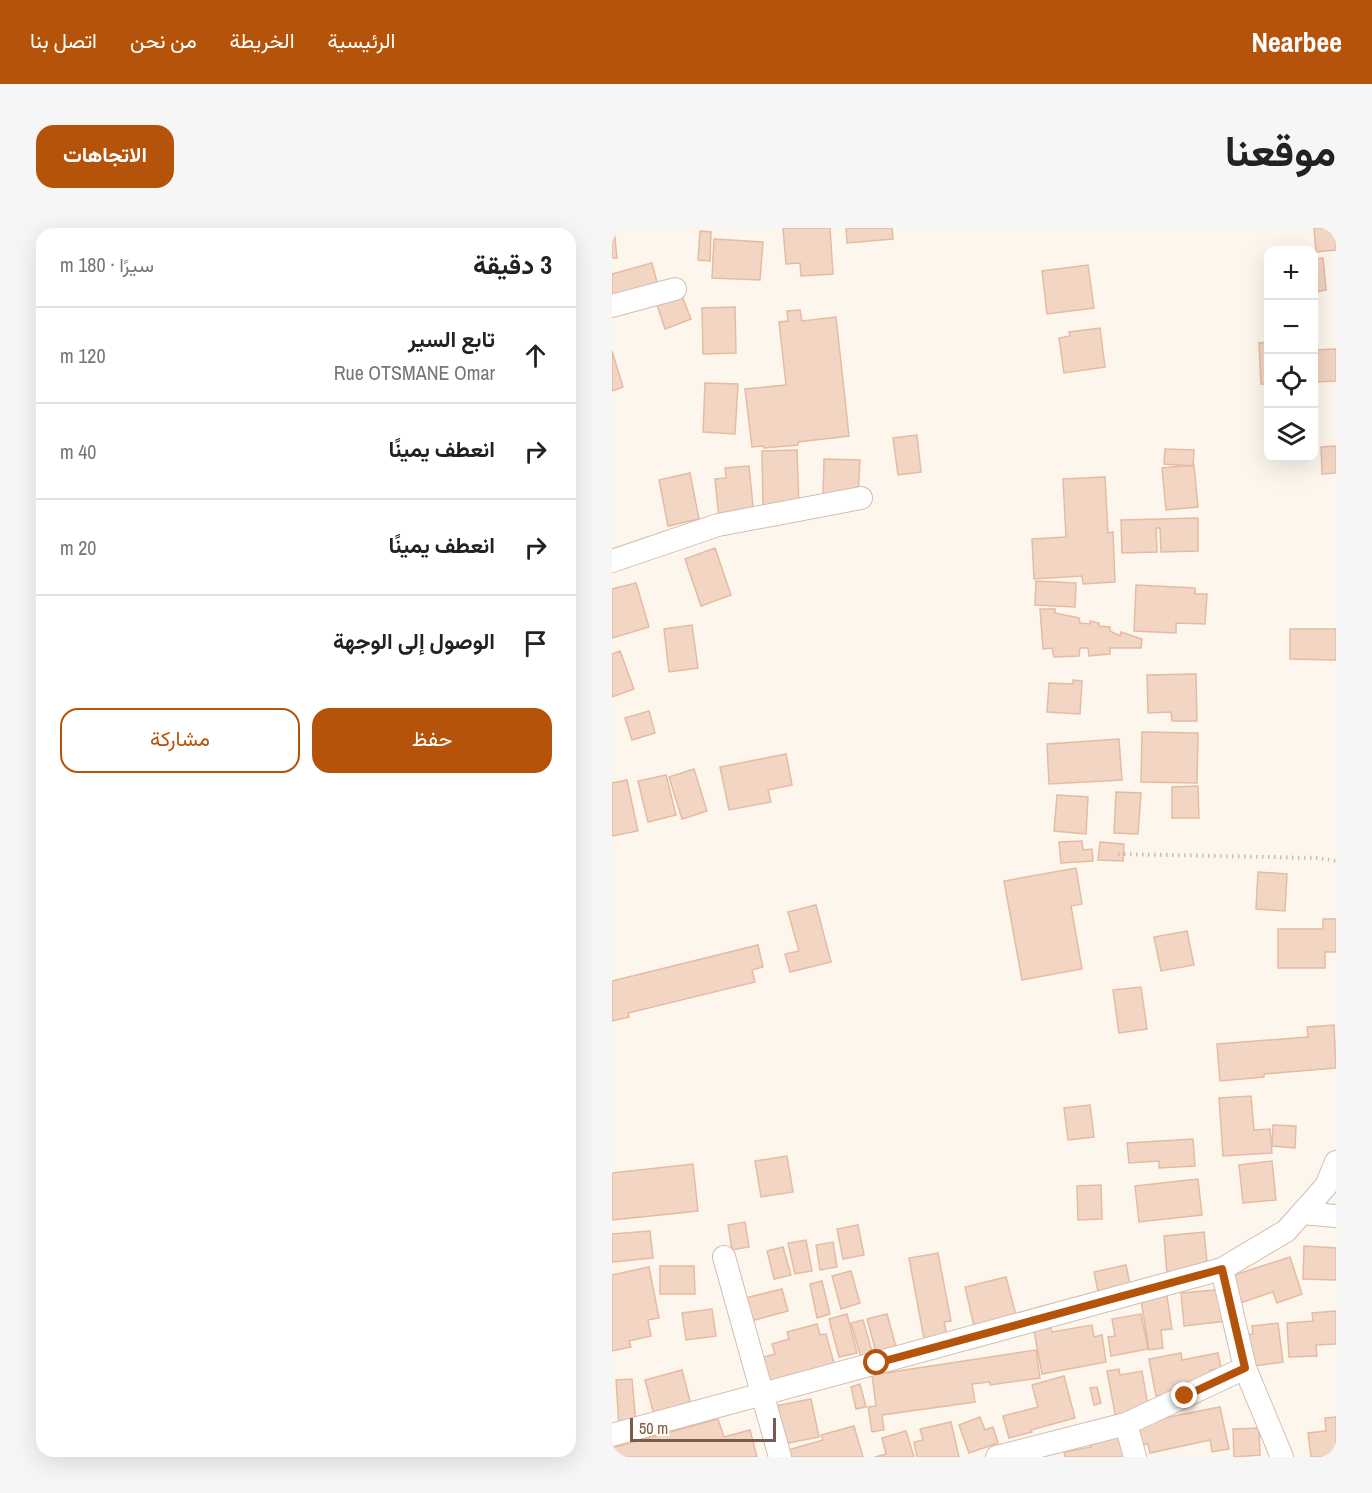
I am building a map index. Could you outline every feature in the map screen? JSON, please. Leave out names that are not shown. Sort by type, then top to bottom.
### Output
[{"type":"street","points":[[612,306],[675,289]]},
{"type":"street","points":[[612,561],[718,525],[861,498]]},
{"type":"street","points":[[612,1435],[1222,1269],[1286,1232],[1326,1186],[1336,1162]]},
{"type":"street","points":[[1302,1213],[1336,1216]]},
{"type":"street","points":[[724,1257],[780,1457]]},
{"type":"street","points":[[1222,1269],[1245,1368],[1282,1457]]},
{"type":"street","points":[[997,1457],[1126,1424],[1245,1368]]},
{"type":"street","points":[[1126,1424],[1135,1457]]},
{"type":"path","points":[[1118,854],[1318,858],[1336,861]]},
{"type":"building","points":[[612,228],[614,228],[617,258],[612,258]]},
{"type":"building","points":[[783,228],[830,228],[833,274],[801,276],[800,263],[786,264]]},
{"type":"building","points":[[846,228],[892,228],[893,239],[847,243]]},
{"type":"building","points":[[1314,228],[1336,228],[1336,250],[1318,252],[1318,246],[1316,246]]},
{"type":"building","points":[[700,231],[711,232],[710,261],[698,260]]},
{"type":"building","points":[[714,239],[763,242],[760,280],[712,278]]},
{"type":"building","points":[[1323,258],[1326,290],[1318,291],[1318,259]]},
{"type":"building","points":[[652,263],[659,290],[612,302],[612,274]]},
{"type":"building","points":[[1088,265],[1094,308],[1047,314],[1042,271]]},
{"type":"building","points":[[682,296],[691,319],[665,329],[657,305]]},
{"type":"building","points":[[735,307],[736,353],[703,354],[702,308]]},
{"type":"building","points":[[800,310],[802,321],[836,317],[849,436],[798,442],[798,445],[752,447],[745,389],[786,385],[779,322],[788,321],[787,311]]},
{"type":"building","points":[[1100,328],[1105,367],[1064,373],[1059,338],[1070,336],[1069,332]]},
{"type":"building","points":[[1264,342],[1264,384],[1261,384],[1259,343]]},
{"type":"building","points":[[1336,349],[1336,381],[1318,382],[1318,350]]},
{"type":"building","points":[[612,351],[623,387],[612,391]]},
{"type":"building","points":[[705,383],[738,384],[735,434],[703,432]]},
{"type":"building","points":[[917,435],[921,472],[898,475],[893,438]]},
{"type":"building","points":[[1336,446],[1336,473],[1322,474],[1321,447]]},
{"type":"building","points":[[1165,449],[1194,450],[1193,466],[1164,464]]},
{"type":"building","points":[[797,450],[799,508],[763,509],[762,451]]},
{"type":"building","points":[[824,459],[860,460],[858,497],[823,496]]},
{"type":"building","points":[[1194,465],[1198,507],[1166,510],[1162,468]]},
{"type":"building","points":[[749,466],[754,515],[719,519],[715,479],[726,478],[725,468]]},
{"type":"building","points":[[690,473],[699,519],[668,526],[659,480]]},
{"type":"building","points":[[1105,477],[1108,533],[1113,532],[1115,582],[1083,584],[1082,576],[1034,579],[1032,539],[1066,537],[1063,479]]},
{"type":"building","points":[[1198,518],[1198,551],[1161,552],[1160,528],[1156,528],[1157,552],[1122,553],[1121,520]]},
{"type":"building","points":[[715,548],[731,595],[701,606],[685,559]]},
{"type":"building","points":[[1036,581],[1076,583],[1075,607],[1035,605]]},
{"type":"building","points":[[636,583],[649,627],[612,638],[612,589]]},
{"type":"building","points":[[1136,585],[1195,588],[1195,594],[1207,594],[1205,624],[1176,623],[1176,633],[1134,631]]},
{"type":"building","points":[[1040,609],[1055,609],[1055,613],[1079,618],[1080,623],[1090,624],[1090,621],[1099,623],[1099,626],[1110,627],[1110,631],[1120,636],[1121,632],[1142,639],[1141,648],[1110,648],[1110,654],[1089,656],[1088,648],[1080,648],[1079,656],[1054,657],[1052,648],[1043,649]]},
{"type":"building","points":[[692,625],[698,668],[669,672],[664,629]]},
{"type":"building","points":[[1290,629],[1336,629],[1336,660],[1290,659]]},
{"type":"building","points":[[620,651],[634,689],[612,697],[612,654]]},
{"type":"building","points":[[1196,674],[1197,721],[1172,721],[1171,712],[1148,713],[1147,675]]},
{"type":"building","points":[[1073,680],[1082,681],[1080,714],[1047,712],[1049,683],[1073,684]]},
{"type":"building","points":[[649,711],[655,733],[632,740],[625,718]]},
{"type":"building","points":[[1142,732],[1198,733],[1197,783],[1141,782]]},
{"type":"building","points":[[1119,739],[1122,780],[1049,784],[1047,744]]},
{"type":"building","points":[[786,754],[792,785],[768,790],[771,802],[729,810],[720,767]]},
{"type":"building","points":[[694,769],[707,811],[682,819],[669,777]]},
{"type":"building","points":[[666,775],[676,815],[648,822],[638,781]]},
{"type":"building","points":[[627,780],[638,831],[612,836],[612,783]]},
{"type":"building","points":[[1198,786],[1199,818],[1172,818],[1172,787]]},
{"type":"building","points":[[1116,792],[1141,793],[1138,834],[1114,833]]},
{"type":"building","points":[[1057,795],[1088,797],[1086,834],[1054,831]]},
{"type":"building","points":[[1082,841],[1083,850],[1092,849],[1093,861],[1061,863],[1059,842]]},
{"type":"building","points":[[1100,842],[1124,844],[1123,861],[1098,860]]},
{"type":"building","points":[[1076,868],[1082,904],[1071,906],[1082,969],[1022,980],[1004,881]]},
{"type":"building","points":[[1258,872],[1287,874],[1285,911],[1256,909]]},
{"type":"building","points":[[816,905],[831,962],[790,972],[785,954],[799,951],[788,912]]},
{"type":"building","points":[[1323,919],[1336,919],[1336,952],[1325,952],[1325,968],[1278,968],[1278,929],[1323,929]]},
{"type":"building","points":[[1187,931],[1194,965],[1161,971],[1154,937]]},
{"type":"building","points":[[758,945],[763,967],[752,970],[755,982],[628,1013],[629,1017],[612,1021],[612,981]]},
{"type":"building","points":[[1141,987],[1147,1029],[1119,1033],[1113,990]]},
{"type":"building","points":[[1334,1025],[1336,1068],[1264,1074],[1264,1077],[1220,1081],[1217,1044],[1308,1037],[1307,1027]]},
{"type":"building","points":[[1251,1096],[1254,1130],[1270,1129],[1272,1153],[1223,1156],[1219,1098]]},
{"type":"building","points":[[1090,1105],[1094,1137],[1068,1140],[1064,1108]]},
{"type":"building","points":[[1273,1125],[1296,1126],[1295,1148],[1272,1146]]},
{"type":"building","points":[[1193,1139],[1195,1166],[1159,1168],[1159,1161],[1129,1163],[1127,1143]]},
{"type":"building","points":[[787,1156],[793,1192],[761,1197],[755,1161]]},
{"type":"building","points":[[1272,1161],[1276,1200],[1243,1203],[1239,1165]]},
{"type":"building","points":[[693,1164],[698,1211],[612,1220],[612,1173]]},
{"type":"building","points":[[1198,1179],[1202,1215],[1139,1222],[1135,1186]]},
{"type":"building","points":[[1101,1185],[1102,1219],[1078,1220],[1077,1186]]},
{"type":"building","points":[[745,1222],[749,1247],[732,1250],[728,1225]]},
{"type":"building","points":[[858,1225],[864,1255],[843,1259],[837,1229]]},
{"type":"building","points":[[650,1231],[653,1258],[612,1262],[612,1234]]},
{"type":"building","points":[[1204,1232],[1208,1271],[1167,1275],[1164,1236]]},
{"type":"building","points":[[806,1240],[812,1271],[795,1274],[788,1243]]},
{"type":"building","points":[[833,1242],[837,1267],[820,1270],[816,1245]]},
{"type":"building","points":[[1304,1246],[1336,1248],[1336,1280],[1303,1279]]},
{"type":"building","points":[[783,1247],[791,1275],[774,1279],[767,1251]]},
{"type":"building","points":[[938,1253],[951,1321],[944,1322],[947,1335],[924,1339],[909,1258]]},
{"type":"building","points":[[1290,1257],[1302,1294],[1277,1303],[1273,1292],[1240,1303],[1231,1276]]},
{"type":"building","points":[[1126,1265],[1131,1289],[1099,1296],[1094,1272]]},
{"type":"building","points":[[660,1266],[694,1266],[695,1294],[660,1294]]},
{"type":"building","points":[[649,1267],[659,1318],[648,1320],[651,1336],[629,1341],[631,1347],[612,1351],[612,1275]]},
{"type":"building","points":[[851,1271],[860,1303],[841,1309],[832,1276]]},
{"type":"building","points":[[1006,1277],[1016,1315],[974,1326],[965,1287]]},
{"type":"building","points":[[822,1281],[830,1314],[817,1318],[810,1284]]},
{"type":"building","points":[[782,1289],[788,1311],[751,1321],[745,1298]]},
{"type":"building","points":[[1225,1289],[1228,1321],[1184,1326],[1181,1293]]},
{"type":"building","points":[[1167,1296],[1172,1329],[1161,1330],[1163,1348],[1149,1350],[1141,1300]]},
{"type":"building","points":[[712,1309],[716,1336],[686,1340],[682,1313]]},
{"type":"building","points":[[1336,1311],[1336,1344],[1316,1345],[1317,1356],[1289,1357],[1287,1323],[1313,1321],[1312,1313]]},
{"type":"building","points":[[847,1314],[857,1353],[839,1357],[829,1319]]},
{"type":"building","points":[[887,1314],[896,1347],[876,1352],[867,1319]]},
{"type":"building","points":[[1141,1314],[1148,1349],[1111,1356],[1108,1337],[1115,1336],[1112,1319]]},
{"type":"building","points":[[863,1320],[873,1355],[861,1358],[851,1323]]},
{"type":"building","points":[[1278,1323],[1283,1362],[1248,1367],[1244,1335],[1253,1334],[1252,1326]]},
{"type":"building","points":[[817,1324],[820,1335],[826,1334],[835,1367],[767,1386],[760,1358],[775,1354],[772,1344],[789,1339],[787,1332]]},
{"type":"building","points":[[1092,1325],[1094,1337],[1102,1335],[1106,1362],[1042,1374],[1034,1331],[1051,1328],[1052,1332]]},
{"type":"building","points":[[1036,1350],[1040,1378],[990,1385],[990,1382],[972,1384],[975,1402],[882,1415],[884,1430],[872,1432],[868,1407],[876,1406],[872,1375]]},
{"type":"building","points":[[1181,1353],[1182,1360],[1218,1353],[1221,1368],[1210,1370],[1213,1386],[1156,1396],[1149,1359]]},
{"type":"building","points":[[1119,1369],[1120,1375],[1142,1371],[1149,1412],[1116,1419],[1107,1371]]},
{"type":"building","points":[[682,1370],[691,1405],[654,1415],[645,1380]]},
{"type":"building","points":[[1064,1376],[1075,1418],[1009,1438],[1003,1416],[1038,1407],[1032,1385]]},
{"type":"building","points":[[632,1379],[636,1424],[619,1425],[616,1380]]},
{"type":"building","points":[[860,1384],[866,1407],[856,1409],[851,1387]]},
{"type":"building","points":[[1097,1387],[1101,1403],[1094,1405],[1090,1388]]},
{"type":"building","points":[[811,1399],[819,1437],[778,1445],[770,1407]]},
{"type":"building","points":[[1220,1407],[1229,1449],[1212,1452],[1210,1440],[1150,1453],[1148,1444],[1138,1446],[1133,1424]]},
{"type":"building","points":[[980,1417],[985,1430],[993,1427],[998,1443],[969,1453],[959,1425]]},
{"type":"building","points":[[1336,1417],[1336,1457],[1311,1457],[1308,1433],[1326,1431],[1325,1418]]},
{"type":"building","points":[[718,1419],[724,1437],[750,1430],[757,1457],[612,1457],[612,1448]]},
{"type":"building","points":[[951,1422],[959,1457],[917,1457],[914,1442],[923,1440],[920,1429]]},
{"type":"building","points":[[854,1426],[863,1457],[782,1457],[781,1452],[823,1440],[821,1435]]},
{"type":"building","points":[[1259,1428],[1260,1455],[1234,1457],[1233,1429]]},
{"type":"building","points":[[906,1431],[914,1457],[875,1457],[886,1454],[882,1438]]},
{"type":"building","points":[[1120,1433],[1124,1457],[1065,1457],[1064,1452],[1091,1447],[1090,1438]]},
{"type":"route","points":[[877,1363],[1222,1269],[1245,1368],[1185,1396]]}]
